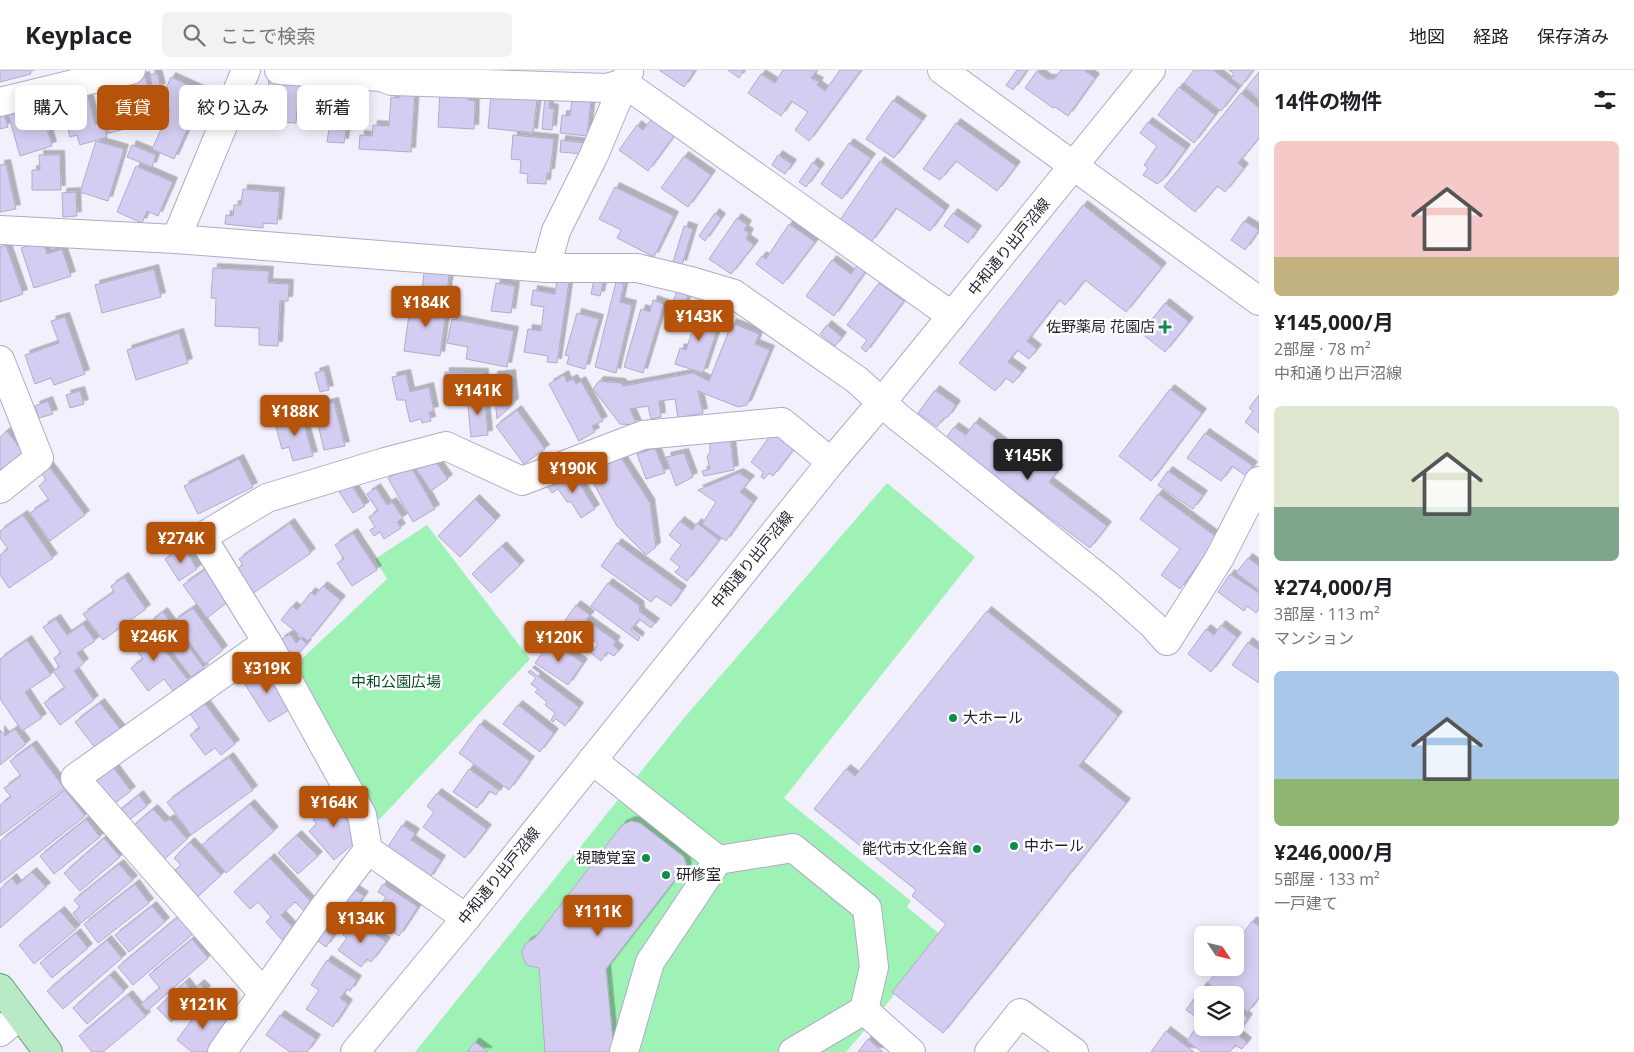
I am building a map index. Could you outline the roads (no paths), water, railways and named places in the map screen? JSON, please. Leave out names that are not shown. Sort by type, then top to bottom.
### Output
[{"type":"main road","points":[[0,988],[10,1024],[48,1052]]},
{"type":"street","points":[[0,102],[131,70]]},
{"type":"street","points":[[176,239],[246,70]]},
{"type":"street","points":[[279,70],[382,74],[392,81],[607,88],[627,77]]},
{"type":"street","points":[[943,70],[1259,301]]},
{"type":"street","name":"中和通り出戸沼線","points":[[355,1052],[466,918],[831,462],[1075,166],[1151,70]]},
{"type":"street","points":[[546,268],[556,231],[594,156],[627,77]]},
{"type":"street","points":[[627,77],[952,316]]},
{"type":"street","points":[[0,230],[176,239],[546,268],[636,268],[734,294],[857,380],[881,403],[1109,586],[1153,625],[1167,641],[1219,559],[1256,494]]},
{"type":"street","points":[[0,360],[39,458],[0,488]]},
{"type":"street","points":[[466,918],[368,850],[362,815],[267,642],[202,537],[266,498],[446,446],[522,481],[642,435],[782,422],[831,462]]},
{"type":"street","points":[[263,993],[74,778],[267,642]]},
{"type":"street","points":[[592,760],[718,860]]},
{"type":"street","points":[[624,1052],[650,962],[718,860],[793,848],[868,908],[874,967],[864,1010],[793,1052]]},
{"type":"street","points":[[222,1052],[322,910],[368,850]]},
{"type":"street","points":[[864,1010],[910,1052]]},
{"type":"street","points":[[988,1052],[1020,1013],[1074,1052]]},
{"type":"place","name":"佐野薬局 花園店","points":[[1165,327]]},
{"type":"place","name":"大ホール","points":[[953,718]]},
{"type":"place","name":"中ホール","points":[[1014,846]]},
{"type":"place","name":"能代市文化会館","points":[[977,849]]},
{"type":"place","name":"視聴覚室","points":[[646,858]]},
{"type":"place","name":"研修室","points":[[666,875]]},
{"type":"park label","name":"中和公園広場","points":[[396,682]]}]
